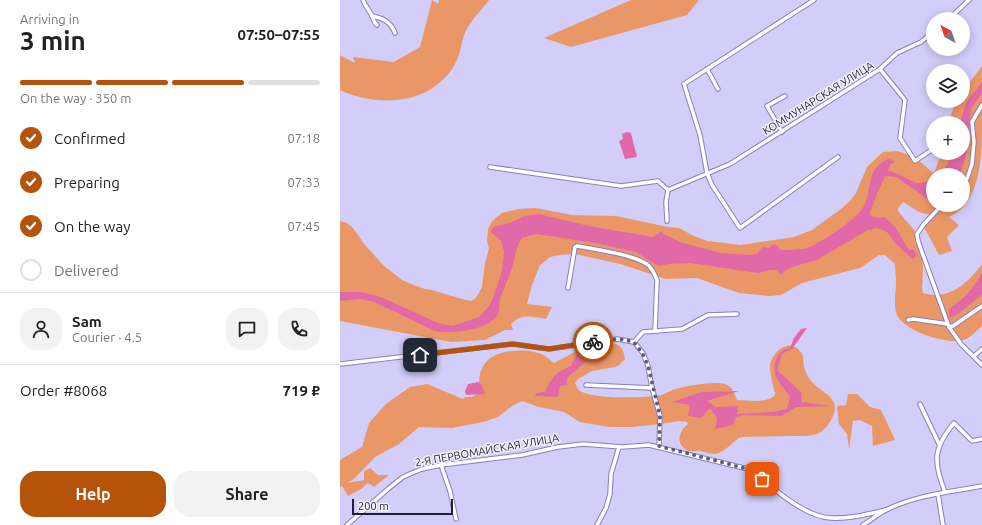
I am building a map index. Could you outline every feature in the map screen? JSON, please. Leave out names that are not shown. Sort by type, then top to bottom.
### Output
[{"type":"street","points":[[364,0],[372,16],[373,22],[377,25]]},
{"type":"street","points":[[814,0],[684,84],[700,135],[707,173],[712,184],[740,228],[838,157]]},
{"type":"street","points":[[956,12],[969,0]]},
{"type":"street","points":[[372,16],[380,17],[386,20],[391,24],[394,33]]},
{"type":"street","name":"КОММУНАРСКАЯ УЛИЦА","points":[[668,190],[730,164],[880,69],[897,53],[921,42],[926,38]]},
{"type":"street","points":[[707,69],[718,89]]},
{"type":"street","points":[[880,69],[905,100],[900,138],[915,161],[926,154]]},
{"type":"street","points":[[782,132],[767,106],[785,96]]},
{"type":"street","points":[[970,170],[974,142],[972,122],[981,107]]},
{"type":"street","points":[[490,167],[620,186],[658,181],[668,190],[666,202],[667,221]]},
{"type":"street","points":[[935,212],[917,234],[918,241],[949,325],[961,344],[982,365]]},
{"type":"street","points":[[568,288],[574,247],[577,246],[639,260],[649,266],[654,272],[657,280],[656,331]]},
{"type":"street","points":[[908,320],[913,319],[953,326],[982,306]]},
{"type":"street","points":[[634,342],[643,332],[682,329],[708,315],[737,314]]},
{"type":"street","points":[[340,364],[513,344],[549,349],[617,339],[634,342],[643,354],[648,366],[652,388],[660,416],[659,446]]},
{"type":"street","points":[[974,356],[982,349]]},
{"type":"street","points":[[586,385],[652,388]]},
{"type":"street","points":[[920,404],[939,444]]},
{"type":"street","points":[[945,492],[940,480],[937,459],[939,444],[945,434],[954,423],[972,441],[982,439]]},
{"type":"street","name":"2-Я ПЕРВОМАЙСКАЯ УЛИЦА","points":[[347,525],[403,477],[422,469],[441,465],[522,455],[570,445],[596,444],[619,447],[649,445],[659,446],[748,469],[755,472],[793,502],[804,509],[823,517],[845,517],[886,510]]},
{"type":"street","points":[[597,525],[608,501],[611,474],[619,447]]},
{"type":"street","points":[[441,465],[450,491],[456,519]]},
{"type":"street","points":[[863,525],[886,510],[906,502],[945,492],[982,486]]},
{"type":"street","points":[[938,494],[943,525]]},
{"type":"shaded area","points":[[432,0],[438,4],[439,0],[489,0],[466,30],[457,61],[445,78],[433,88],[419,95],[404,99],[371,99],[355,96],[340,90],[340,55],[355,63],[353,57],[394,62],[420,47]]},
{"type":"shaded area","points":[[631,0],[699,0],[687,15],[571,47],[544,38]]},
{"type":"shaded area","points":[[982,66],[982,134],[980,162],[978,176],[970,197],[970,168],[936,168],[939,160],[970,160],[970,116],[951,116],[953,108],[970,108],[970,82]]},
{"type":"shaded area","points":[[982,82],[982,93],[971,109],[970,118],[970,116],[962,116],[964,108],[970,108],[970,98]]},
{"type":"shaded area","points":[[627,132],[631,133],[637,157],[625,159],[619,141],[623,139],[622,134]]},
{"type":"shaded area","points":[[897,151],[911,156],[928,168],[926,168],[926,212],[957,212],[949,217],[959,225],[947,237],[952,251],[939,255],[924,227],[934,216],[919,212],[903,202],[898,208],[898,211],[914,229],[920,241],[923,258],[923,293],[941,295],[957,289],[971,278],[982,264],[982,326],[971,336],[963,340],[956,341],[937,339],[917,331],[901,321],[897,315],[895,307],[895,264],[885,255],[879,255],[860,268],[802,283],[781,295],[769,296],[739,293],[697,278],[666,279],[620,264],[575,254],[559,255],[550,257],[540,265],[532,285],[527,304],[552,307],[546,319],[531,317],[519,318],[511,324],[513,330],[505,330],[485,340],[451,342],[340,321],[340,221],[347,223],[353,228],[365,245],[384,266],[402,280],[425,289],[471,301],[476,298],[482,287],[485,263],[489,249],[487,241],[488,229],[492,221],[502,213],[519,209],[536,208],[572,215],[616,216],[679,228],[707,241],[741,245],[794,237],[812,230],[850,201],[856,193],[867,167],[883,152]]},
{"type":"shaded area","points":[[890,158],[895,162],[891,164],[888,170],[916,183],[926,182],[926,198],[896,177],[886,176],[869,215],[878,218],[885,217],[895,227],[909,250],[914,250],[917,256],[912,259],[896,244],[886,231],[877,228],[868,230],[817,260],[798,265],[786,270],[780,275],[777,270],[758,273],[690,263],[658,266],[636,252],[600,244],[537,234],[522,238],[520,241],[512,268],[500,299],[498,314],[493,320],[478,328],[450,332],[435,331],[374,302],[361,299],[340,301],[340,292],[363,292],[383,298],[438,323],[453,326],[479,317],[488,307],[493,298],[502,271],[504,252],[501,241],[491,232],[493,227],[509,223],[525,216],[539,214],[589,226],[653,237],[662,231],[663,234],[683,243],[721,253],[752,255],[758,253],[762,247],[769,248],[774,244],[778,246],[780,250],[804,249],[826,238],[858,214],[866,202],[872,175],[881,163]]},
{"type":"shaded area","points":[[950,160],[964,160],[962,168],[945,168]]},
{"type":"shaded area","points":[[982,273],[982,295],[950,318],[949,309],[968,293]]},
{"type":"shaded area","points":[[807,328],[792,349],[782,354],[777,370],[802,393],[801,402],[830,406],[796,407],[782,416],[744,415],[736,417],[733,425],[715,429],[717,418],[710,408],[701,418],[688,416],[690,405],[672,402],[702,392],[739,391],[707,401],[716,407],[738,406],[737,414],[773,412],[787,409],[790,397],[776,375],[776,360],[783,350],[790,348],[794,338],[801,329]]},
{"type":"shaded area","points":[[605,342],[620,346],[625,359],[615,367],[592,371],[578,379],[575,383],[578,389],[584,393],[605,397],[644,397],[662,395],[674,389],[693,385],[720,383],[730,387],[737,400],[767,400],[775,395],[770,373],[771,361],[781,348],[791,346],[800,351],[803,356],[805,370],[814,385],[832,399],[835,405],[834,414],[826,428],[816,434],[805,436],[742,437],[722,452],[712,454],[700,451],[689,451],[681,445],[680,434],[688,424],[687,422],[679,421],[632,427],[609,427],[580,422],[564,412],[539,407],[522,401],[512,406],[498,417],[483,422],[452,428],[419,427],[399,444],[375,457],[354,479],[347,483],[364,480],[364,471],[370,468],[378,475],[389,475],[374,487],[368,483],[361,489],[348,496],[342,486],[340,488],[340,460],[362,447],[369,423],[386,404],[410,387],[427,384],[463,399],[465,397],[472,397],[480,393],[480,376],[485,363],[496,355],[504,352],[522,350],[542,354],[554,363],[590,344]]},
{"type":"shaded area","points":[[599,349],[601,357],[590,358],[567,378],[567,385],[560,386],[558,397],[535,396],[536,393],[545,392],[549,383],[555,376],[571,366],[577,352]]},
{"type":"shaded area","points":[[479,382],[485,394],[466,395],[465,391],[468,384]]},
{"type":"shaded area","points":[[848,394],[857,394],[870,407],[881,410],[895,440],[873,446],[872,426],[860,420],[853,421],[849,449],[847,434],[839,424],[837,406],[846,405]]},
{"type":"way so far","points":[[593,342],[617,339],[634,342],[643,354],[648,366],[652,388],[660,416],[659,446],[748,469],[755,472],[762,479]]},
{"type":"route","points":[[420,355],[513,344],[549,349],[593,342]]}]
